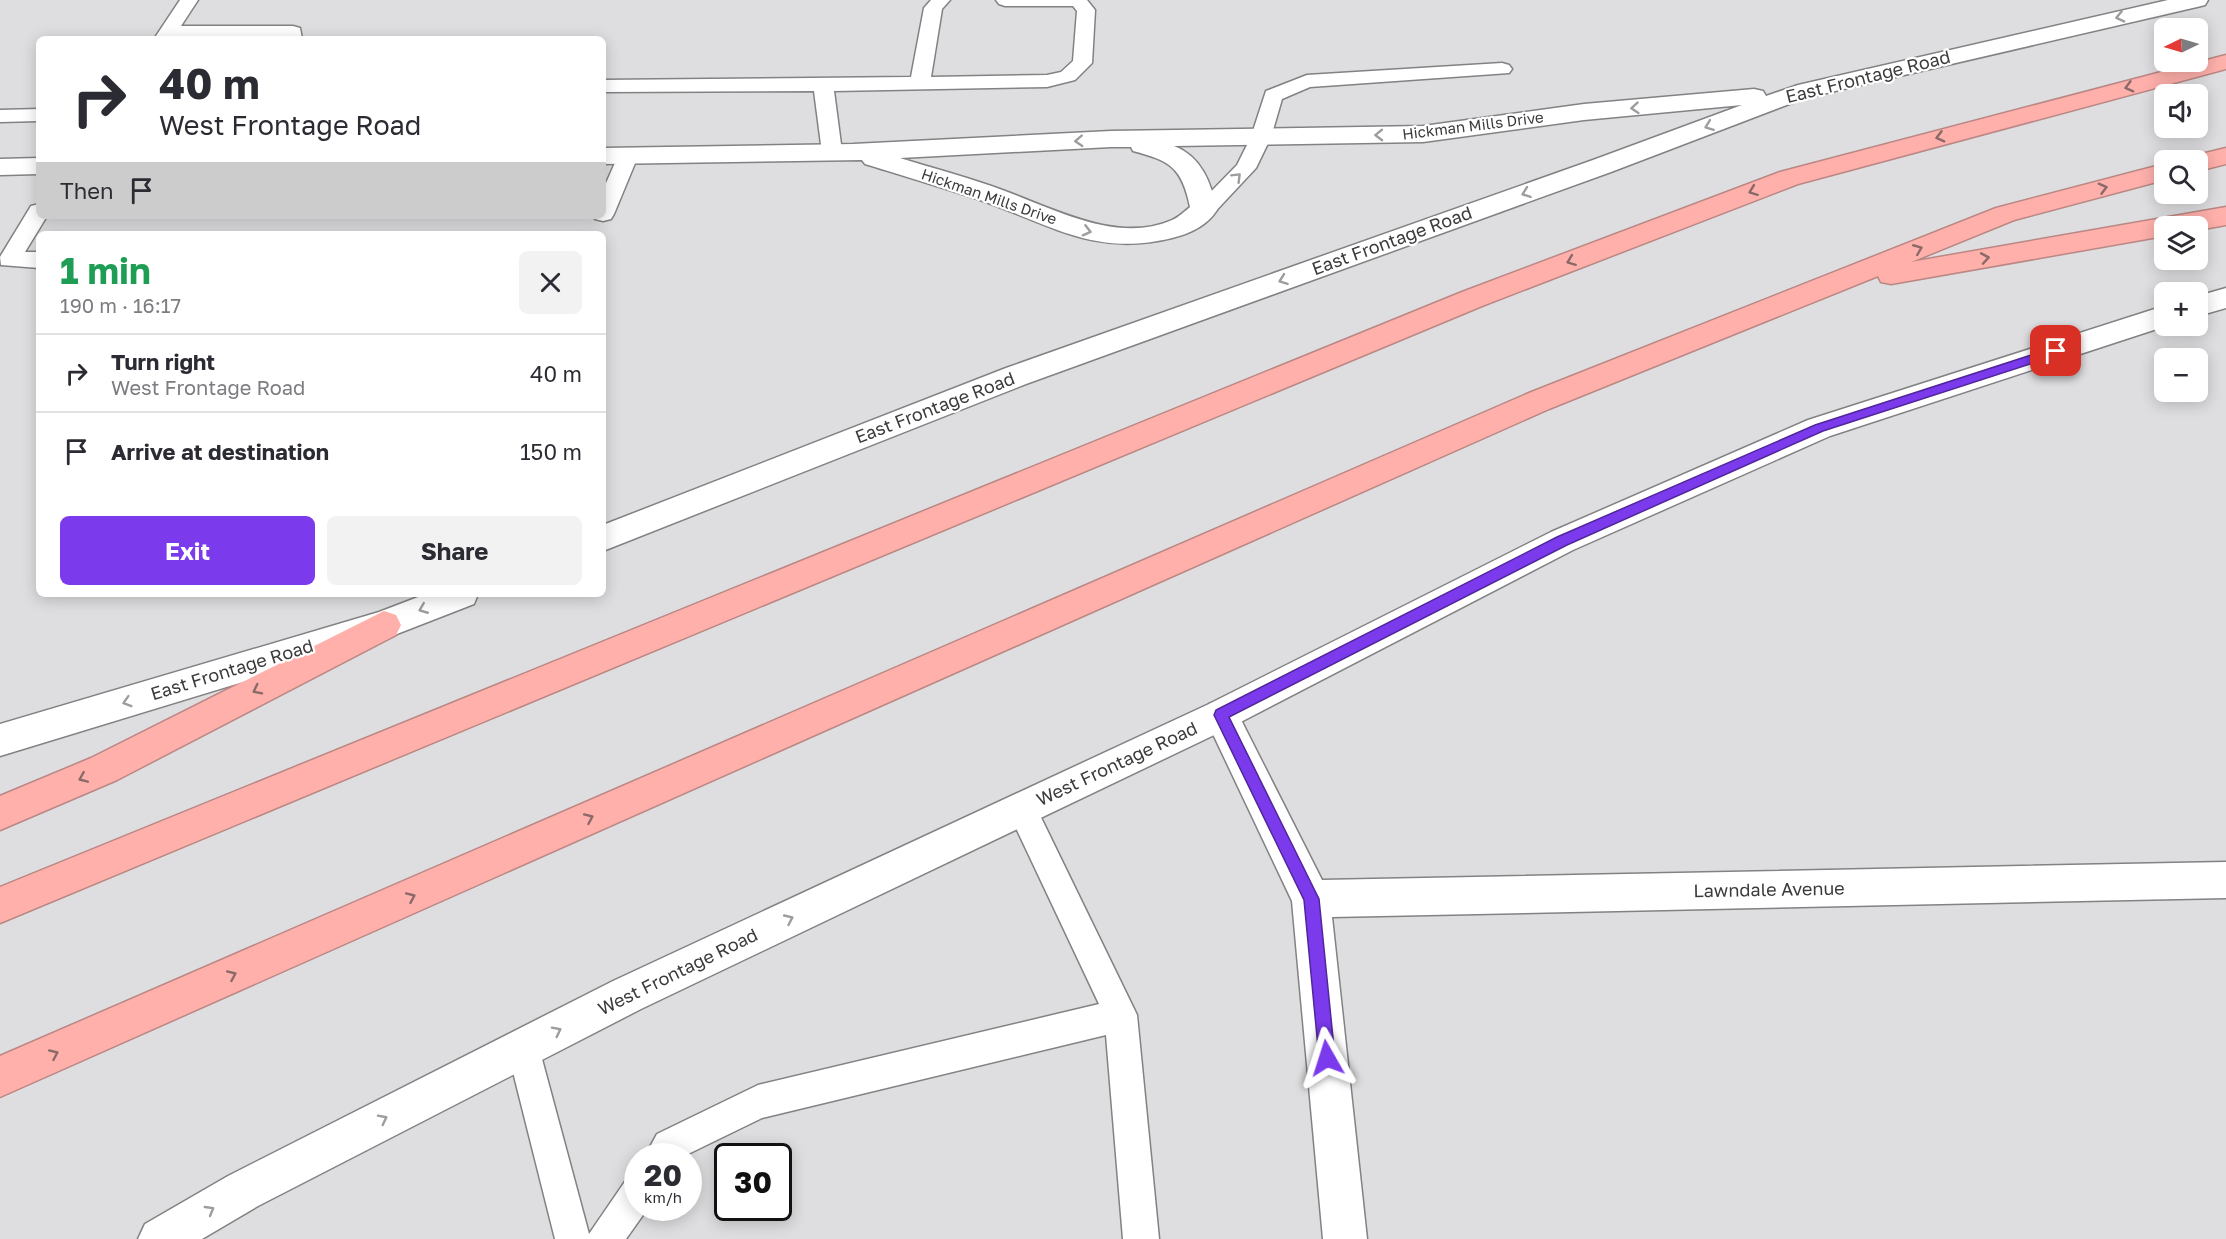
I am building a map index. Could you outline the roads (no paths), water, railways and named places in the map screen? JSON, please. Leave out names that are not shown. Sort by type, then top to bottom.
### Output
[{"type":"highway","points":[[0,905],[1450,308],[1789,178],[2226,62]]},
{"type":"highway","points":[[2208,161],[2226,156]]},
{"type":"highway","points":[[0,1077],[1539,401],[2005,214],[2154,175]]},
{"type":"highway","points":[[1824,286],[2226,216]]},
{"type":"highway","points":[[0,813],[104,769],[384,625]]},
{"type":"street","name":"East Frontage Road","points":[[606,537],[1016,376],[1602,166],[1798,92],[2198,0]]},
{"type":"street","name":"Hickman Mills Drive","points":[[606,156],[842,152],[1111,140],[1422,134],[1584,112],[1798,92]]},
{"type":"street","name":"Hickman Mills Drive","points":[[842,152],[994,196],[1085,231],[1116,236],[1149,236],[1181,227],[1204,210],[1199,182],[1187,163],[1161,149],[1111,140]]},
{"type":"street","points":[[0,167],[36,166]]},
{"type":"street","points":[[2208,303],[2226,298]]},
{"type":"street","name":"West Frontage Road","points":[[160,1239],[243,1191],[627,995],[1221,715],[1562,541],[1819,428],[2154,319]]},
{"type":"street","name":"East Frontage Road","points":[[0,740],[384,625],[454,597]]},
{"type":"street","points":[[1221,715],[1311,899],[1345,1239]]},
{"type":"street","name":"Lawndale Avenue","points":[[1311,899],[2226,880]]},
{"type":"lane","points":[[165,35],[189,0]]},
{"type":"lane","points":[[920,83],[933,8],[941,0]]},
{"type":"lane","points":[[606,86],[1047,81],[1068,76],[1082,63],[1086,10],[1078,1],[1005,0]]},
{"type":"lane","points":[[165,35],[293,32],[293,36]]},
{"type":"lane","points":[[1204,210],[1246,168],[1261,137],[1273,95],[1307,81],[1502,69]]},
{"type":"lane","points":[[823,85],[842,152]]},
{"type":"lane","points":[[0,116],[36,116]]},
{"type":"lane","points":[[606,208],[628,156]]},
{"type":"lane","points":[[36,216],[9,260],[36,260]]},
{"type":"lane","points":[[1022,809],[1121,1015],[1141,1239]]},
{"type":"lane","points":[[675,1143],[758,1102],[1121,1015]]},
{"type":"lane","points":[[523,1048],[573,1239]]},
{"type":"lane","points":[[605,1239],[624,1212]]}]
